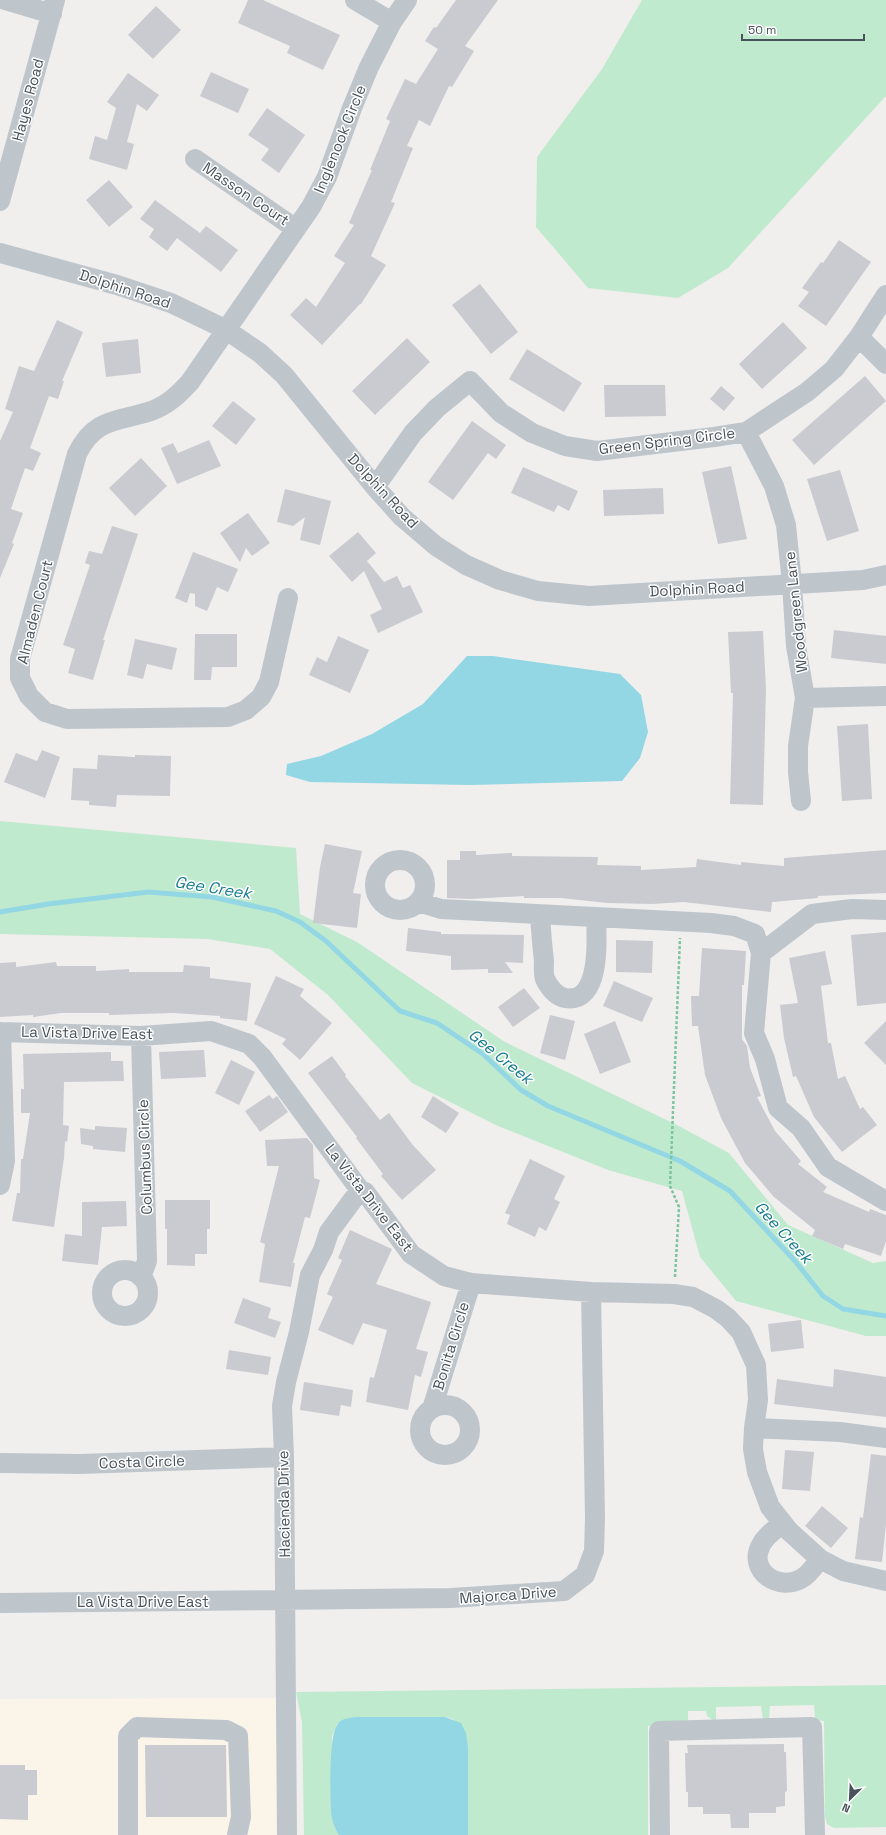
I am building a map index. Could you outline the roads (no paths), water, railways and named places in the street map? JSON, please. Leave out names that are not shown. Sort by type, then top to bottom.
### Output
[{"type":"street","points":[[5,0],[53,7]]},
{"type":"street","points":[[355,0],[392,22]]},
{"type":"street","name":"Inglenook Circle","points":[[225,330],[311,207],[327,177],[363,80],[392,22],[407,0]]},
{"type":"street","name":"Hayes Road","points":[[0,201],[53,7]]},
{"type":"street","name":"Masson Court","points":[[195,159],[296,229]]},
{"type":"street","name":"Dolphin Road","points":[[0,253],[117,285],[172,303],[225,330],[260,353],[284,375],[375,487],[402,517],[436,546],[466,565],[500,580],[538,591],[589,596],[863,580],[886,575]]},
{"type":"street","name":"Green Spring Circle","points":[[375,487],[413,433],[437,408],[470,381],[501,413],[532,433],[565,446],[598,451],[714,438],[746,432],[807,392],[834,369],[859,337],[886,295]]},
{"type":"street","name":"Almaden Court","points":[[225,330],[190,382],[175,399],[152,410],[118,418],[99,427],[83,441],[77,454],[20,659],[20,678],[29,696],[45,712],[67,719],[228,717],[246,710],[261,697],[269,682],[288,598]]},
{"type":"street","points":[[859,337],[886,364]]},
{"type":"street","name":"Woodgreen Lane","points":[[746,432],[774,486],[786,525],[796,646],[805,698],[798,746],[798,772],[802,801]]},
{"type":"street","points":[[805,698],[886,696]]},
{"type":"street","points":[[419,902],[441,910],[681,921],[734,926],[755,934],[761,953],[754,1033],[765,1059],[778,1108],[801,1128],[828,1167],[886,1201]]},
{"type":"street","points":[[761,953],[812,914],[852,909],[886,910]]},
{"type":"street","points":[[540,915],[545,979],[554,993],[565,998],[577,997],[587,990],[594,972],[597,944],[596,918]]},
{"type":"street","name":"La Vista Drive East","points":[[1,1032],[141,1036],[211,1031],[250,1044],[275,1074],[360,1190],[366,1192],[411,1254],[444,1276],[471,1283],[591,1292],[674,1294],[692,1297],[716,1309],[728,1318],[742,1332],[756,1365],[758,1400],[753,1449],[757,1472],[770,1507],[783,1524]]},
{"type":"street","points":[[0,1185],[5,1161],[1,1032]]},
{"type":"street","name":"Columbus Circle","points":[[141,1036],[147,1261],[141,1277]]},
{"type":"street","name":"Hacienda Drive","points":[[287,1835],[286,1601],[282,1406],[310,1275],[323,1250],[329,1232],[360,1190]]},
{"type":"street","name":"Bonita Circle","points":[[432,1409],[471,1283]]},
{"type":"street","name":"Majorca Drive","points":[[286,1601],[451,1598],[564,1591],[585,1575],[594,1551],[595,1518],[591,1292]]},
{"type":"street","points":[[754,1428],[840,1432],[886,1438]]},
{"type":"street","name":"Costa Circle","points":[[0,1463],[80,1464],[284,1457]]},
{"type":"street","points":[[820,1559],[804,1577],[784,1584],[776,1582],[766,1576],[759,1564],[758,1558],[760,1545],[772,1532],[783,1524],[820,1559],[843,1571],[886,1581]]},
{"type":"street","name":"La Vista Drive East","points":[[0,1603],[286,1601]]},
{"type":"street","points":[[660,1835],[659,1731],[812,1727],[815,1835]]},
{"type":"street","points":[[128,1835],[128,1736],[137,1728],[226,1730],[238,1736],[241,1817],[237,1835]]},
{"type":"water","points":[[467,656],[493,656],[620,674],[641,695],[648,732],[640,758],[622,781],[470,785],[310,782],[286,775],[287,764],[321,756],[372,734],[423,704]]},
{"type":"water","points":[[356,1717],[445,1717],[461,1723],[466,1733],[468,1747],[468,1835],[339,1835],[334,1826],[331,1812],[330,1779],[334,1731],[341,1721]]},
{"type":"waterway","name":"Gee Creek","points":[[0,912],[48,904],[148,892],[212,897],[276,911],[300,922],[326,941],[400,1011],[437,1023],[483,1054],[521,1090],[548,1106],[680,1161],[730,1191],[795,1261],[823,1296],[843,1309],[886,1316]]}]
